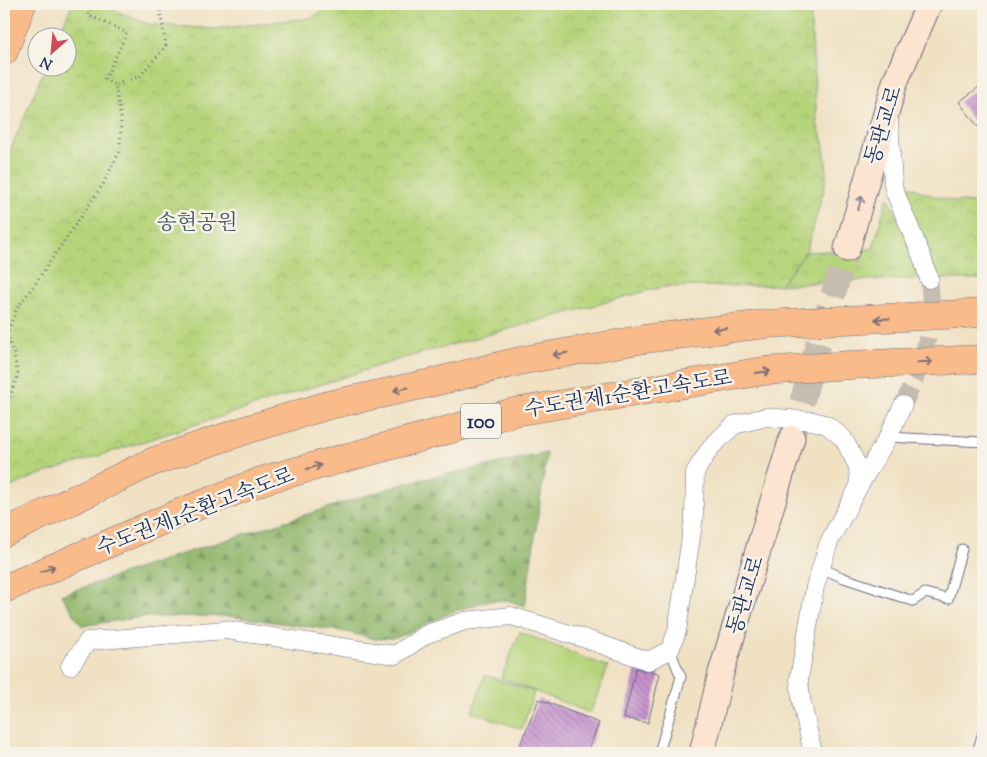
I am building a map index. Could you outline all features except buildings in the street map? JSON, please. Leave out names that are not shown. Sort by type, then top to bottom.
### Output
[{"type":"highway","points":[[4,51],[22,4]]},
{"type":"highway","name":"100","points":[[4,533],[152,462],[249,429],[329,404],[426,384],[524,360],[644,339],[765,324],[983,313]]},
{"type":"highway","name":"수도권제1순환고속도로","points":[[4,589],[177,514],[264,480],[514,412],[764,371],[850,364],[983,360]]},
{"type":"main road","name":"동판교로","points":[[847,250],[895,82],[929,4]]},
{"type":"main road","name":"동판교로","points":[[702,753],[722,674],[792,438]]},
{"type":"street","points":[[895,82],[890,103],[889,126],[893,184],[929,279]]},
{"type":"street","points":[[813,753],[801,699],[800,679],[815,587],[834,532],[888,436],[903,405]]},
{"type":"street","points":[[70,666],[88,641],[226,630],[395,655],[427,634],[464,621],[511,616],[583,638],[648,661],[670,650],[677,631],[694,517],[695,472],[711,447],[734,426],[766,417],[813,421],[827,425],[843,438],[850,448],[858,467],[859,486]]},
{"type":"lane","points":[[888,436],[983,442]]},
{"type":"lane","points":[[821,568],[844,578],[913,601],[925,593],[948,599],[962,549]]},
{"type":"lane","points":[[659,753],[681,677],[670,650]]},
{"type":"lane","points":[[976,753],[983,732]]},
{"type":"path","points":[[92,4],[88,15],[127,33],[105,80],[115,85],[140,76],[166,46],[159,4]]},
{"type":"path","points":[[4,411],[18,374],[7,334],[17,308],[102,186],[120,151],[120,118],[115,85]]},
{"type":"green space","name":"송현공원","points":[[72,4],[99,4],[148,24],[213,29],[310,18],[337,4],[810,4],[817,123],[823,141],[826,161],[824,190],[806,252],[780,285],[661,287],[400,359],[36,476],[4,490],[4,165],[41,78],[78,78],[78,28],[62,28]]},
{"type":"green space","points":[[899,182],[928,194],[952,201],[983,204],[983,279],[936,279]]},
{"type":"green space","points":[[888,196],[919,269],[917,279],[780,285],[806,252],[873,249]]},
{"type":"green space","points":[[547,453],[525,606],[507,600],[486,601],[452,612],[396,638],[375,639],[342,631],[228,616],[142,617],[82,626],[61,595],[169,558],[409,482]]},
{"type":"green space","points":[[520,632],[608,667],[590,713],[501,678]]},
{"type":"green space","points":[[485,675],[534,692],[522,729],[472,712]]},
{"type":"tunnel","points":[[792,438],[847,249]]},
{"type":"tunnel","points":[[903,405],[922,359],[926,344],[931,312],[929,279]]}]
